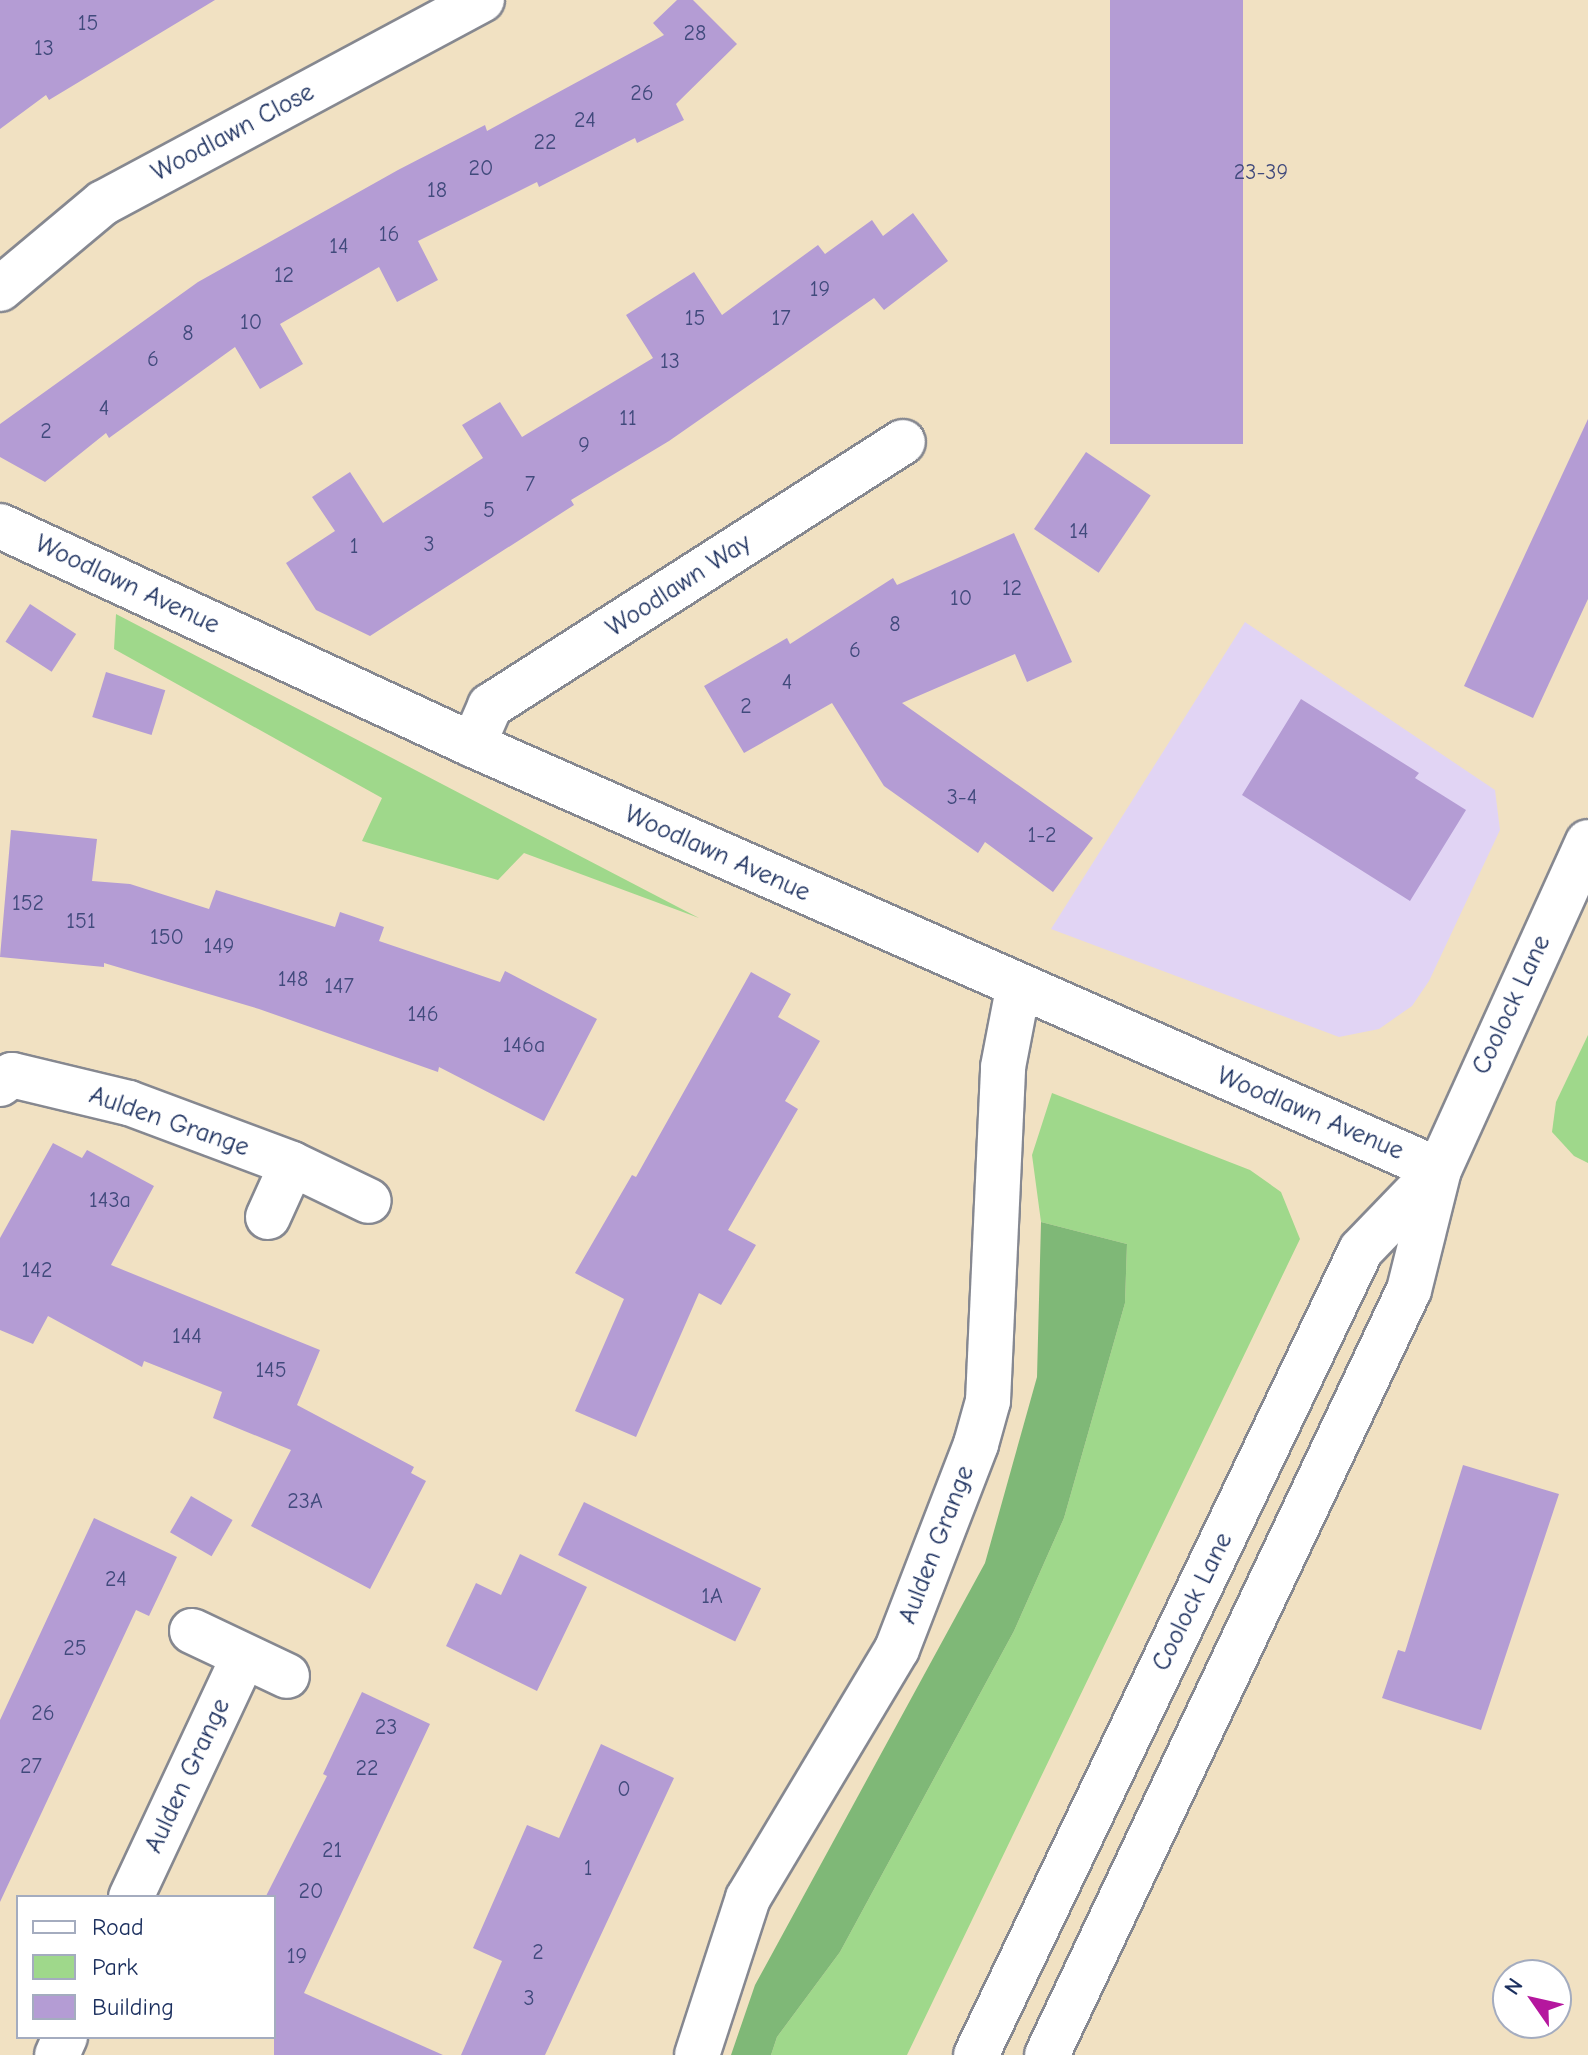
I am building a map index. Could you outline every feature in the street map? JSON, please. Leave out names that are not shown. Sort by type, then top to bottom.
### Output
[{"type":"street","name":"Woodlawn Close","points":[[0,289],[103,203],[482,0]]},
{"type":"street","name":"Woodlawn Way","points":[[473,745],[490,706],[903,442]]},
{"type":"street","name":"Woodlawn Avenue","points":[[0,526],[473,745],[1018,989],[1439,1170]]},
{"type":"street","name":"Coolock Lane","points":[[1047,2055],[1409,1290],[1439,1170],[1588,842]]},
{"type":"street","name":"Aulden Grange","points":[[697,2055],[748,1898],[897,1649],[976,1444],[988,1401],[1003,1067],[1018,989]]},
{"type":"street","name":"Aulden Grange","points":[[0,1084],[12,1075],[129,1103],[292,1164],[369,1201]]},
{"type":"street","points":[[268,1217],[292,1164]]},
{"type":"street","name":"Coolock Lane","points":[[976,2055],[1361,1250],[1439,1170]]},
{"type":"street","points":[[192,1631],[287,1676]]},
{"type":"street","name":"Aulden Grange","points":[[132,1895],[244,1656]]},
{"type":"shaded area","points":[[1245,622],[1495,790],[1500,830],[1429,981],[1412,1006],[1379,1029],[1339,1037],[1051,929]]},
{"type":"green space","points":[[116,614],[699,918],[524,853],[498,880],[362,841],[382,798],[114,649]]},
{"type":"green space","points":[[1588,1035],[1588,1163],[1574,1156],[1552,1132],[1556,1102]]},
{"type":"green space","points":[[1052,1093],[1250,1170],[1281,1192],[1300,1239],[907,2055],[771,2055],[777,2037],[840,1952],[1014,1631],[1064,1518],[1125,1303],[1127,1244],[1041,1222],[1032,1155]]},
{"type":"green space","points":[[1041,1222],[1127,1244],[1125,1303],[1064,1518],[1014,1631],[840,1952],[777,2037],[771,2055],[731,2055],[755,1985],[985,1563],[1037,1377]]},
{"type":"building","points":[[0,0],[215,0],[49,100],[46,95],[0,129]]},
{"type":"building","points":[[677,0],[693,0],[737,44],[676,104],[684,120],[637,143],[635,138],[539,187],[537,182],[418,241],[438,280],[397,302],[379,267],[280,324],[303,364],[260,389],[235,347],[109,438],[106,433],[45,482],[0,457],[0,424],[198,282],[398,170],[485,125],[487,131],[664,35],[653,23]]},
{"type":"building","points":[[1110,0],[1243,0],[1243,444],[1110,444]]},
{"type":"building","points":[[913,213],[948,261],[884,310],[874,298],[669,441],[571,500],[574,505],[370,636],[316,610],[286,563],[335,531],[312,497],[350,472],[383,523],[483,458],[462,425],[500,402],[522,437],[653,358],[626,315],[694,272],[722,315],[818,245],[825,254],[872,220],[883,236]]},
{"type":"building","points":[[1588,419],[1588,599],[1533,718],[1464,686]]},
{"type":"building","points":[[1086,452],[1151,496],[1099,573],[1034,529]]},
{"type":"building","points":[[1014,533],[1072,662],[1027,682],[1015,654],[902,703],[1093,838],[1053,892],[985,842],[978,853],[884,786],[832,703],[744,753],[704,686],[787,638],[790,644],[893,578],[897,585]]},
{"type":"building","points":[[30,604],[76,634],[52,672],[5,642]]},
{"type":"building","points":[[106,672],[165,690],[152,735],[92,717]]},
{"type":"building","points":[[1301,699],[1419,773],[1415,778],[1466,810],[1410,901],[1242,795]]},
{"type":"building","points":[[11,830],[97,839],[92,881],[130,884],[209,909],[216,890],[335,927],[340,912],[384,927],[379,941],[500,982],[505,971],[597,1019],[544,1121],[439,1067],[438,1072],[259,1009],[104,963],[104,967],[0,957]]},
{"type":"building","points":[[751,972],[791,994],[778,1017],[820,1041],[785,1101],[798,1109],[728,1230],[756,1245],[721,1305],[699,1293],[636,1437],[575,1411],[624,1299],[575,1273],[632,1175],[636,1177]]},
{"type":"building","points":[[53,1143],[82,1158],[87,1150],[154,1186],[111,1265],[320,1350],[297,1405],[414,1467],[411,1473],[426,1481],[370,1589],[251,1526],[291,1450],[213,1418],[222,1392],[144,1361],[142,1367],[48,1316],[33,1344],[0,1330],[0,1238]]},
{"type":"building","points":[[1463,1465],[1559,1494],[1481,1730],[1382,1698],[1398,1650],[1405,1652]]},
{"type":"building","points":[[191,1496],[233,1520],[212,1556],[170,1532]]},
{"type":"building","points":[[584,1502],[761,1588],[735,1641],[558,1555]]},
{"type":"building","points":[[94,1518],[177,1557],[149,1616],[136,1610],[0,1902],[0,1720]]},
{"type":"building","points":[[520,1554],[587,1587],[537,1691],[446,1646],[476,1583],[501,1595]]},
{"type":"building","points":[[362,1692],[430,1724],[304,1993],[443,2055],[274,2055],[276,1895],[267,1895],[327,1776],[323,1774]]},
{"type":"building","points":[[601,1744],[674,1778],[545,2055],[461,2055],[502,1961],[473,1948],[527,1825],[559,1838]]}]
